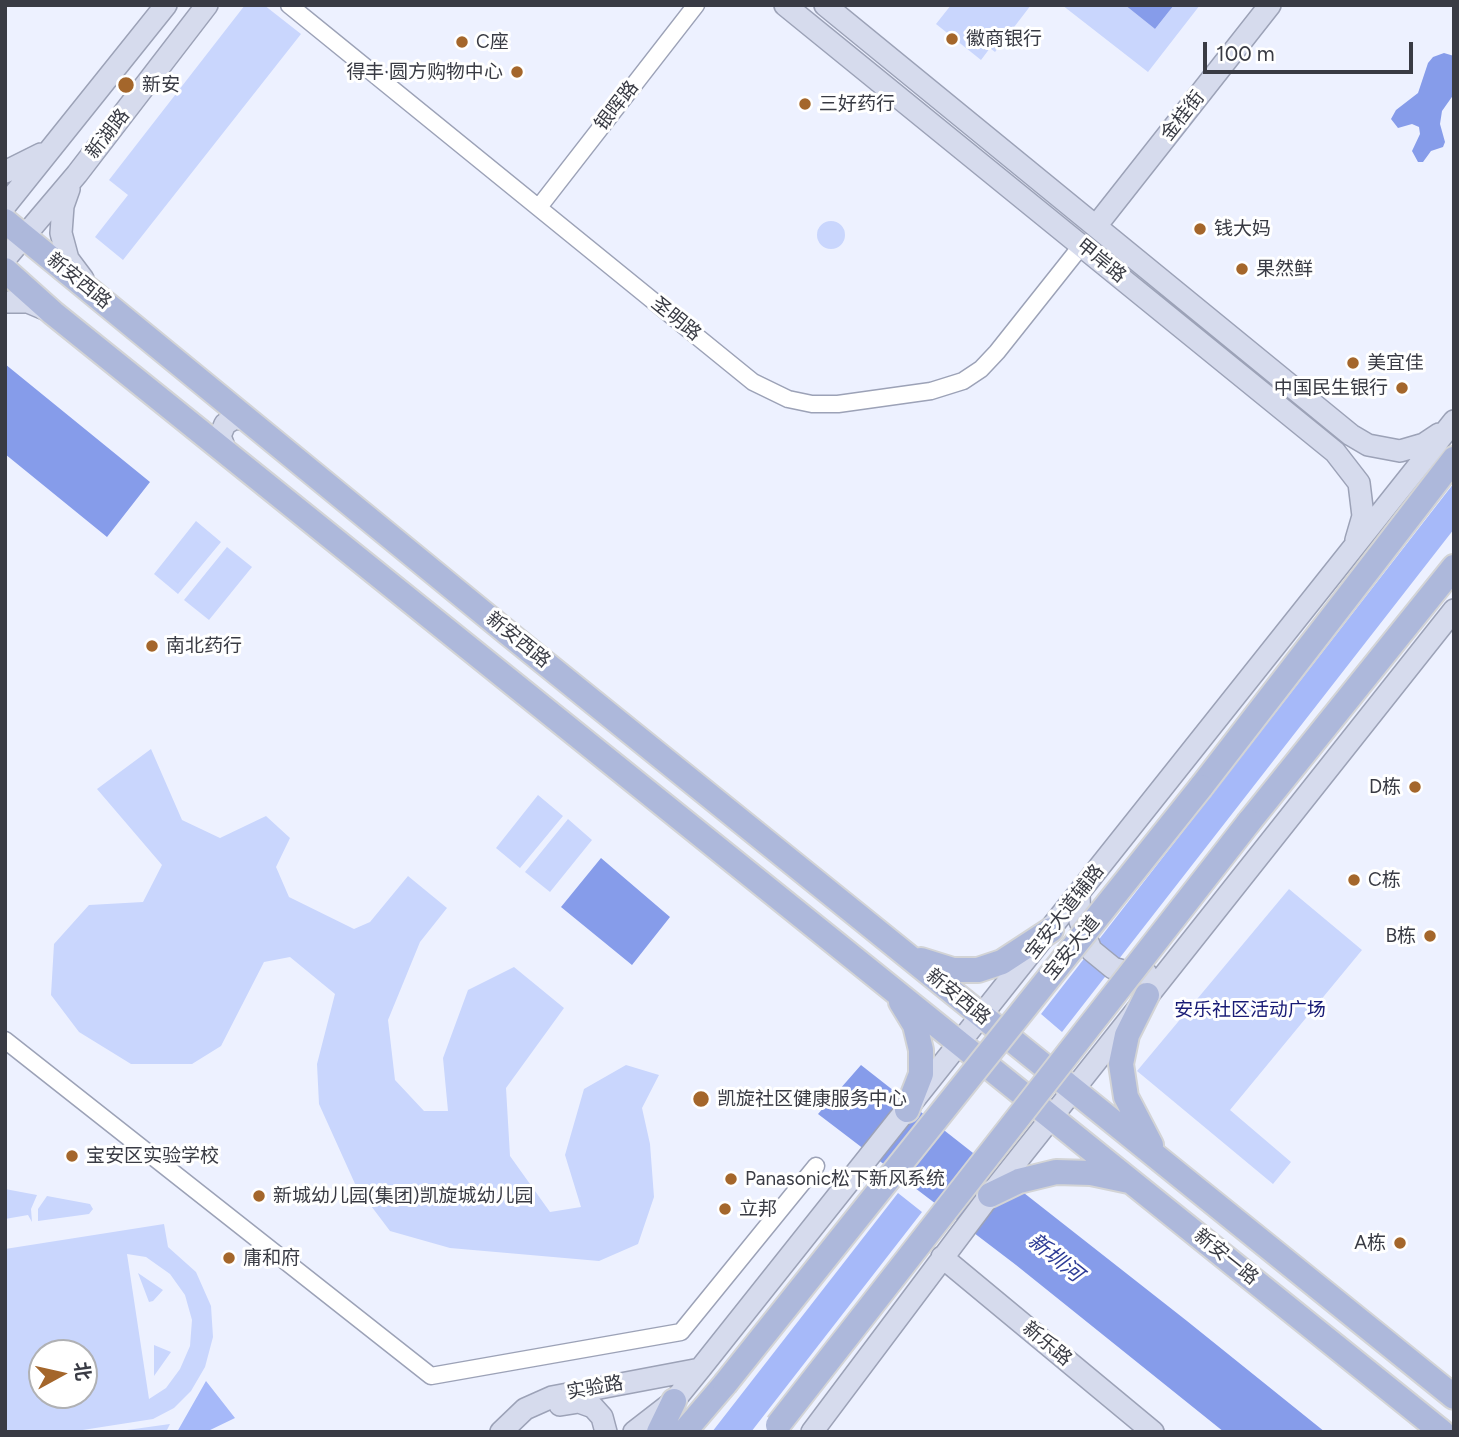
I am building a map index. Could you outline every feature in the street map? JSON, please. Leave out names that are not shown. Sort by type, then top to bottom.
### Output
[{"type":"main road","name":"新湖路","points":[[5,205],[166,5]]},
{"type":"main road","name":"新湖路","points":[[5,260],[77,174],[208,5]]},
{"type":"main road","name":"甲岸路","points":[[785,5],[1335,452],[1359,483],[1363,498],[1363,516],[1354,546]]},
{"type":"main road","name":"甲岸路","points":[[825,5],[1368,445],[1400,451],[1424,444],[1450,425]]},
{"type":"main road","name":"金桂街","points":[[1096,226],[1270,5]]},
{"type":"main road","points":[[5,172],[26,164],[62,137]]},
{"type":"main road","points":[[77,174],[63,206],[63,246],[76,272],[101,299]]},
{"type":"main road","name":"新安西路","points":[[5,221],[1032,1056]]},
{"type":"main road","name":"新安西路","points":[[5,271],[53,313],[1010,1082]]},
{"type":"main road","points":[[1165,313],[1173,316],[1182,310],[1184,303],[1178,293]]},
{"type":"main road","points":[[5,302],[28,302],[53,313]]},
{"type":"main road","points":[[226,452],[220,436],[225,424],[235,418],[249,420]]},
{"type":"main road","name":"宝安大道辅路","points":[[634,1432],[674,1401],[700,1369],[1450,425]]},
{"type":"main road","name":"宝安大道","points":[[684,1432],[1200,787],[1454,459]]},
{"type":"main road","points":[[775,1428],[1249,822],[1454,567]]},
{"type":"main road","points":[[812,1432],[990,1195],[1019,1173],[1052,1116],[1454,610]]},
{"type":"main road","points":[[1079,895],[1084,937],[1102,961],[1127,972],[1144,973],[1174,961]]},
{"type":"main road","points":[[895,946],[927,963],[953,970],[978,970],[1002,962],[1051,930]]},
{"type":"main road","points":[[877,975],[908,1011],[919,1037],[921,1074],[914,1101]]},
{"type":"main road","points":[[1147,995],[1126,1035],[1122,1076],[1131,1112],[1161,1160]]},
{"type":"main road","name":"新安一路","points":[[1032,1056],[1454,1397]]},
{"type":"main road","name":"新安一路","points":[[1010,1082],[1442,1432]]},
{"type":"main road","points":[[1019,1173],[1072,1171],[1133,1181]]},
{"type":"main road","name":"新乐路","points":[[942,1257],[1153,1432]]},
{"type":"main road","name":"实验路","points":[[501,1432],[525,1409],[552,1396],[700,1369]]},
{"type":"main road","points":[[659,1432],[674,1401]]},
{"type":"main road","name":"实验路","points":[[518,1432],[535,1416],[572,1402],[593,1407],[602,1417],[606,1432]]},
{"type":"street","name":"圣明路","points":[[289,5],[753,382],[776,395],[812,404],[931,391],[972,376],[997,352],[1082,245]]},
{"type":"street","name":"银晖路","points":[[538,207],[696,5]]},
{"type":"street","points":[[5,1040],[431,1376],[681,1332],[816,1166]]},
{"type":"green space","points":[[245,5],[264,5],[301,34],[123,260],[95,237],[128,195],[109,180]]},
{"type":"green space","points":[[951,5],[1031,5],[995,52],[990,48],[981,60],[936,24]]},
{"type":"green space","points":[[1062,5],[1125,5],[1155,29],[1174,5],[1200,5],[1148,72]]},
{"type":"green space","points":[[831,221],[841,225],[845,235],[841,245],[831,249],[821,245],[817,235],[821,225]]},
{"type":"green space","points":[[196,521],[221,542],[178,594],[154,574]]},
{"type":"green space","points":[[227,547],[252,567],[209,620],[184,600]]},
{"type":"green space","points":[[151,749],[182,820],[220,838],[266,816],[290,838],[276,867],[289,897],[354,929],[370,922],[408,876],[447,908],[420,942],[388,1020],[395,1080],[424,1111],[448,1111],[443,1058],[468,990],[514,967],[564,1008],[506,1088],[510,1156],[550,1212],[581,1207],[565,1155],[584,1089],[626,1065],[659,1075],[642,1108],[650,1144],[654,1197],[638,1244],[599,1261],[450,1248],[390,1231],[356,1186],[319,1104],[317,1064],[335,994],[290,957],[264,962],[221,1046],[192,1064],[131,1064],[79,1032],[51,995],[54,944],[89,905],[143,902],[162,865],[97,789]]},
{"type":"green space","points":[[538,795],[563,816],[520,868],[496,848]]},
{"type":"green space","points":[[568,819],[592,840],[550,892],[525,872]]},
{"type":"green space","name":"安乐社区活动广场","points":[[1289,889],[1362,950],[1230,1110],[1291,1162],[1273,1184],[1137,1071]]},
{"type":"green space","points":[[5,1189],[37,1195],[31,1209],[32,1222],[28,1215],[5,1219]]},
{"type":"green space","points":[[47,1196],[90,1204],[93,1209],[89,1214],[38,1221],[38,1209]]},
{"type":"green space","points":[[164,1224],[168,1247],[196,1272],[211,1306],[213,1337],[205,1367],[191,1391],[174,1408],[153,1419],[70,1432],[5,1432],[5,1249]],"holes":[[[127,1254],[146,1257],[170,1274],[185,1295],[192,1320],[190,1346],[180,1369],[166,1388],[149,1399]]]},
{"type":"green space","points":[[138,1273],[163,1290],[153,1301],[149,1302]]},
{"type":"green space","points":[[154,1345],[171,1352],[154,1376]]},
{"type":"green space","points":[[170,1424],[166,1432],[120,1432],[120,1431]]},
{"type":"shaded area","points":[[1454,483],[1454,529],[1062,1032],[1041,1014]]},
{"type":"shaded area","points":[[898,1193],[922,1212],[751,1432],[712,1432]]},
{"type":"shaded area","points":[[206,1381],[235,1418],[206,1432],[177,1432]]},
{"type":"water","points":[[1125,5],[1174,5],[1155,29]]},
{"type":"water","points":[[1444,53],[1454,56],[1454,94],[1442,111],[1440,124],[1445,142],[1443,147],[1431,151],[1423,162],[1418,162],[1412,151],[1420,134],[1419,127],[1412,124],[1398,128],[1391,119],[1396,110],[1418,93],[1428,63],[1433,57]]},
{"type":"water","points":[[5,364],[150,482],[107,537],[5,454]]},
{"type":"water","points":[[601,858],[670,917],[632,965],[561,907]]},
{"type":"water","name":"新圳河","points":[[861,1065],[1325,1432],[1224,1432],[1016,1265],[818,1114]]},
{"type":"place","name":"徽商银行","points":[[952,39]]},
{"type":"place","name":"C座","points":[[462,42]]},
{"type":"place","name":"得丰·圆方购物中心","points":[[517,72]]},
{"type":"place","name":"新安","points":[[126,85]]},
{"type":"place","name":"三好药行","points":[[805,104]]},
{"type":"place","name":"钱大妈","points":[[1200,229]]},
{"type":"place","name":"果然鲜","points":[[1242,269]]},
{"type":"place","name":"美宜佳","points":[[1353,363]]},
{"type":"place","name":"中国民生银行","points":[[1402,388]]},
{"type":"place","name":"南北药行","points":[[152,646]]},
{"type":"place","name":"D栋","points":[[1415,787]]},
{"type":"place","name":"C栋","points":[[1354,880]]},
{"type":"place","name":"B栋","points":[[1430,936]]},
{"type":"place","name":"凯旋社区健康服务中心","points":[[701,1099]]},
{"type":"place","name":"宝安区实验学校","points":[[72,1156]]},
{"type":"place","name":"Panasonic松下新风系统","points":[[731,1179]]},
{"type":"place","name":"新城幼儿园(集团)凯旋城幼儿园","points":[[259,1196]]},
{"type":"place","name":"立邦","points":[[725,1209]]},
{"type":"place","name":"A栋","points":[[1400,1243]]},
{"type":"place","name":"庸和府","points":[[229,1258]]}]
